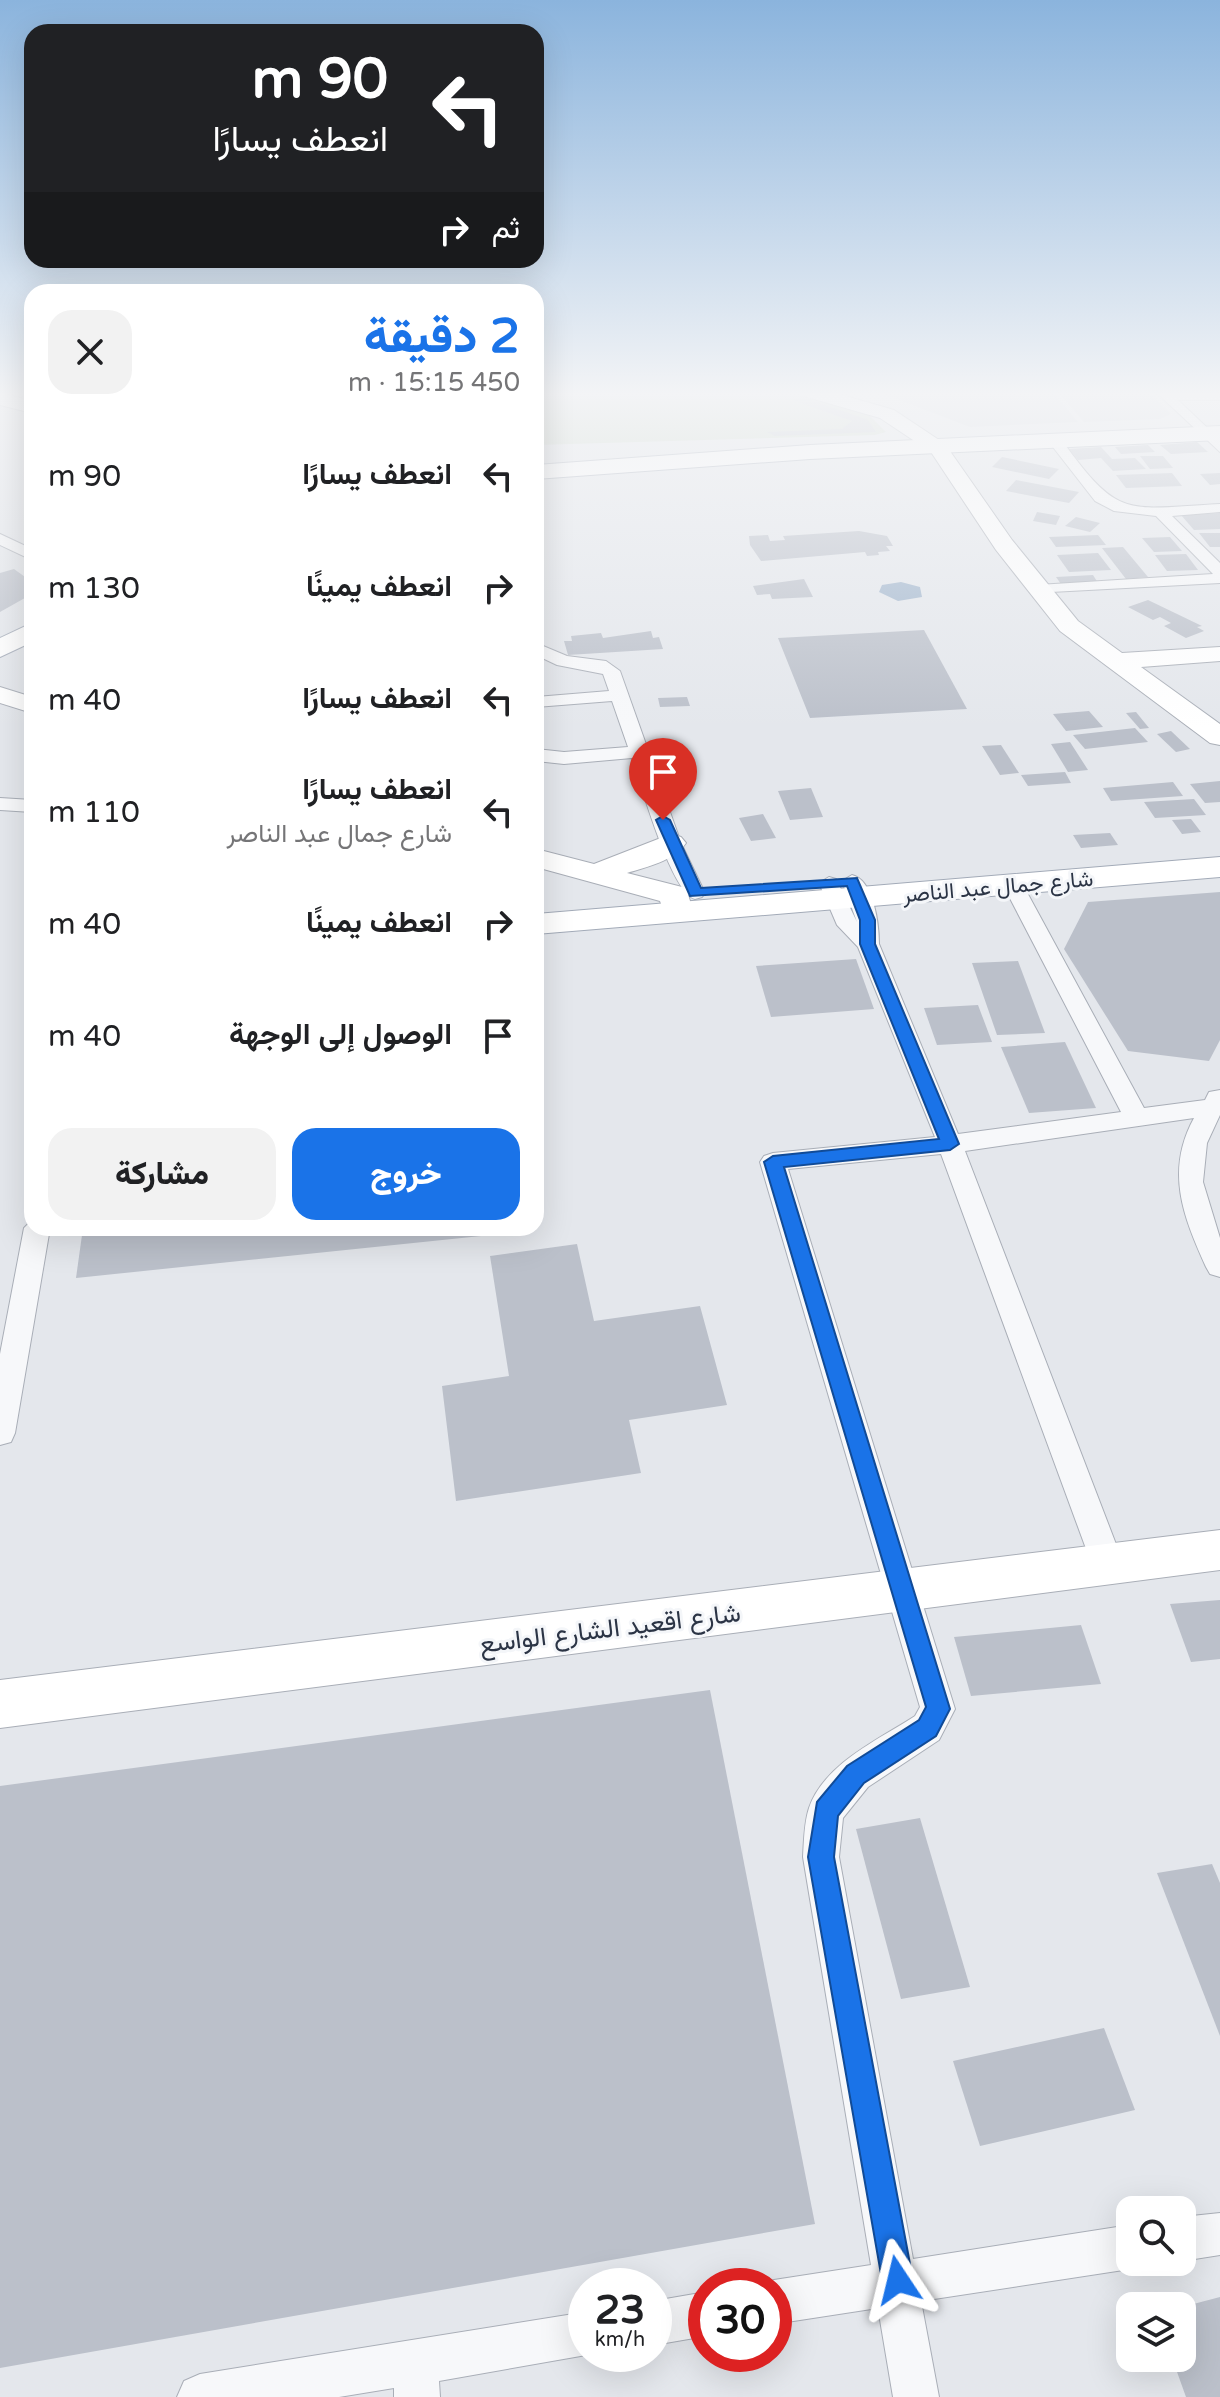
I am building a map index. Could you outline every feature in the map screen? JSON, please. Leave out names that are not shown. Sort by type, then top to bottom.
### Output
[{"type":"main road","points":[[0,631],[24,618]]},
{"type":"main road","points":[[0,649],[24,636]]},
{"type":"main road","name":"شارع جمال عبد الناصر","points":[[844,891],[1220,852]]},
{"type":"main road","name":"شارع جمال عبد الناصر","points":[[544,903],[683,900],[1013,885],[1220,867]]},
{"type":"main road","name":"شارع جمال عبد الناصر","points":[[544,923],[683,900]]},
{"type":"street","points":[[977,505],[1038,590],[1069,626],[1220,737]]},
{"type":"street","points":[[1110,505],[1158,510],[1220,508]]},
{"type":"street","points":[[1158,510],[1220,575]]},
{"type":"street","points":[[0,539],[24,551]]},
{"type":"street","points":[[1038,590],[1220,575]]},
{"type":"street","points":[[544,652],[563,661],[607,668],[671,843],[683,900],[544,860]]},
{"type":"street","points":[[1119,661],[1220,654]]},
{"type":"street","points":[[0,695],[24,702]]},
{"type":"street","points":[[544,701],[619,695]]},
{"type":"street","points":[[544,756],[564,758],[639,752]]},
{"type":"street","points":[[0,804],[24,806]]},
{"type":"street","points":[[593,874],[644,858],[671,843]]},
{"type":"street","points":[[1013,885],[1137,1119]]},
{"type":"street","points":[[844,891],[848,925],[868,944],[950,1144],[1108,1565]]},
{"type":"street","points":[[916,2397],[898,2280],[821,1857],[826,1811],[855,1775],[927,1728],[938,1709],[773,1162],[950,1144],[1137,1119],[1217,1103]]},
{"type":"street","points":[[1217,1103],[1194,1140],[1187,1184],[1200,1227],[1220,1267]]},
{"type":"street","points":[[0,1433],[36,1236]]},
{"type":"street","name":"شارع اقعيد الشارع الواسع","points":[[0,1704],[1220,1550]]},
{"type":"street","points":[[1196,2237],[1220,2234]]},
{"type":"street","points":[[792,2299],[898,2280],[1116,2249]]},
{"type":"street","points":[[200,2397],[416,2380],[568,2339]]},
{"type":"water","points":[[901,582],[920,587],[922,597],[898,601],[879,592],[882,585]]},
{"type":"building","points":[[1037,512],[1060,516],[1056,525],[1033,521]]},
{"type":"building","points":[[1220,513],[1220,529],[1194,530],[1181,515]]},
{"type":"building","points":[[1076,517],[1100,523],[1090,532],[1065,526]]},
{"type":"building","points":[[859,531],[887,536],[893,546],[886,546],[890,551],[878,552],[879,555],[867,556],[865,552],[761,561],[750,545],[749,536],[768,535],[770,541],[785,540],[783,536]]},
{"type":"building","points":[[1199,533],[1220,533],[1220,547],[1210,547]]},
{"type":"building","points":[[1098,535],[1106,545],[1056,547],[1049,537]]},
{"type":"building","points":[[1170,537],[1182,551],[1154,552],[1142,538]]},
{"type":"building","points":[[1123,547],[1148,577],[1126,579],[1102,548]]},
{"type":"building","points":[[1098,553],[1111,570],[1069,572],[1057,555]]},
{"type":"building","points":[[1186,554],[1198,570],[1167,571],[1155,555]]},
{"type":"building","points":[[14,569],[24,576],[24,598],[0,612],[0,573]]},
{"type":"building","points":[[1093,575],[1098,583],[1061,584],[1056,577]]},
{"type":"building","points":[[804,579],[813,597],[772,599],[770,594],[757,595],[753,586]]},
{"type":"building","points":[[1148,600],[1202,626],[1197,627],[1204,631],[1186,638],[1164,626],[1171,623],[1160,617],[1153,620],[1128,607]]},
{"type":"building","points":[[924,630],[967,709],[810,718],[778,638]]},
{"type":"building","points":[[651,631],[653,638],[659,637],[663,649],[568,655],[564,641],[572,641],[571,636],[601,633],[603,638]]},
{"type":"building","points":[[687,697],[690,706],[660,707],[658,698]]},
{"type":"building","points":[[1089,711],[1103,727],[1066,731],[1053,714]]},
{"type":"building","points":[[1136,712],[1149,728],[1140,729],[1126,713]]},
{"type":"building","points":[[1135,728],[1148,742],[1085,749],[1073,735]]},
{"type":"building","points":[[1171,731],[1190,749],[1176,752],[1157,734]]},
{"type":"building","points":[[1070,742],[1088,770],[1068,772],[1051,744]]},
{"type":"building","points":[[1001,745],[1019,773],[1000,775],[982,746]]},
{"type":"building","points":[[1065,772],[1071,783],[1028,786],[1021,775]]},
{"type":"building","points":[[1220,781],[1220,802],[1205,803],[1190,784]]},
{"type":"building","points":[[1173,782],[1183,796],[1111,801],[1103,788]]},
{"type":"building","points":[[811,788],[823,817],[790,820],[778,791]]},
{"type":"building","points":[[1194,799],[1206,815],[1155,818],[1144,802]]},
{"type":"building","points":[[763,814],[776,838],[751,841],[739,818]]},
{"type":"building","points":[[1191,819],[1201,832],[1182,834],[1172,820]]},
{"type":"building","points":[[1110,833],[1118,845],[1081,848],[1073,835]]},
{"type":"building","points":[[1220,892],[1220,1040],[1209,1061],[1128,1051],[1064,949],[1088,902]]},
{"type":"building","points":[[856,959],[874,1009],[771,1017],[756,966]]},
{"type":"building","points":[[1018,961],[1045,1033],[997,1035],[972,963]]},
{"type":"building","points":[[978,1005],[992,1042],[937,1045],[924,1008]]},
{"type":"building","points":[[1065,1042],[1096,1108],[1029,1113],[1001,1047]]},
{"type":"building","points":[[82,1236],[481,1236],[76,1278]]},
{"type":"building","points":[[577,1244],[594,1321],[700,1306],[727,1405],[629,1420],[641,1473],[456,1501],[442,1386],[509,1376],[490,1256]]},
{"type":"building","points":[[1220,1600],[1220,1659],[1191,1662],[1170,1604]]},
{"type":"building","points":[[1081,1625],[1101,1684],[971,1696],[954,1637]]},
{"type":"building","points":[[710,1690],[815,2224],[0,2368],[0,1786]]},
{"type":"building","points":[[920,1818],[970,1987],[901,1999],[856,1829]]},
{"type":"building","points":[[1212,1864],[1220,1883],[1220,2036],[1157,1873]]},
{"type":"building","points":[[1104,2028],[1135,2110],[980,2146],[953,2061]]},
{"type":"building","points":[[1220,2297],[1220,2397],[1186,2397],[1177,2372],[1196,2372],[1196,2303]]},
{"type":"route","points":[[663,820],[695,893],[852,881],[868,920],[868,944],[950,1144],[773,1162],[938,1709],[927,1728],[855,1775],[826,1811],[821,1857],[898,2280]]}]
